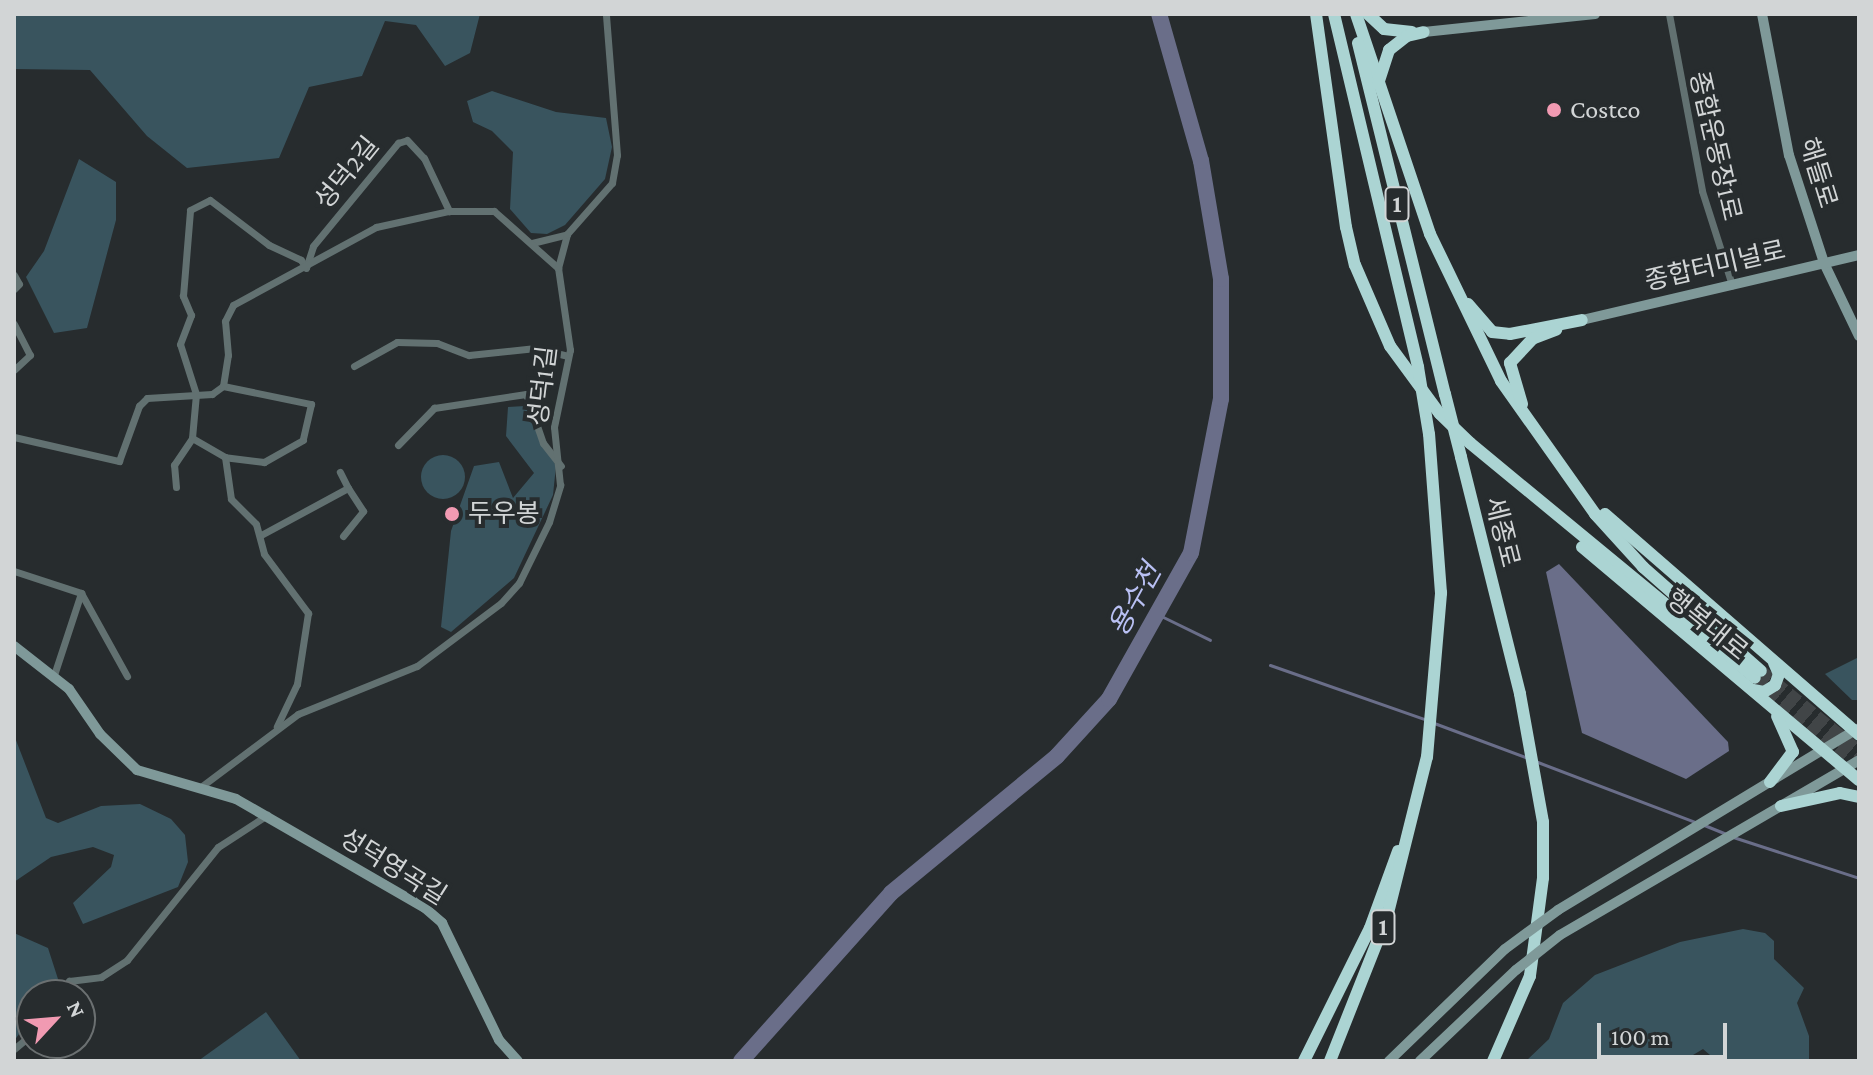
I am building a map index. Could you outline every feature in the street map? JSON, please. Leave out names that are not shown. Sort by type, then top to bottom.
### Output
[{"type":"highway","points":[[1316,14],[1341,201],[1371,304],[1390,346],[1440,414],[1531,498],[1756,679]]},
{"type":"highway","name":"1","points":[[1330,1061],[1387,917],[1420,788],[1435,694],[1441,593],[1429,434],[1418,367],[1334,14]]},
{"type":"highway","points":[[1354,14],[1446,270],[1476,334],[1531,430],[1643,567],[1756,679],[1764,692],[1775,685],[1779,674],[1771,659]]},
{"type":"highway","name":"세종로","points":[[1354,14],[1528,732],[1541,797],[1543,878],[1530,976],[1493,1061]]},
{"type":"highway","points":[[1368,14],[1384,29],[1424,32]]},
{"type":"highway","points":[[1378,84],[1389,50],[1407,36],[1424,32]]},
{"type":"highway","points":[[1446,270],[1492,332],[1582,320]]},
{"type":"highway","points":[[1531,430],[1510,363],[1532,339],[1582,320]]},
{"type":"highway","name":"행복대로","points":[[1564,474],[1685,589],[1857,731]]},
{"type":"highway","name":"행복대로","points":[[1756,679],[1762,698],[1859,780]]},
{"type":"highway","points":[[1762,698],[1784,724],[1793,752],[1770,782]]},
{"type":"highway","points":[[1304,1061],[1370,928],[1420,788]]},
{"type":"highway","points":[[1781,806],[1840,793],[1859,797]]},
{"type":"street","name":"성덕1길","points":[[202,786],[275,728],[349,691],[417,666],[501,603],[519,583],[549,522],[561,466],[554,427],[568,356],[558,268],[567,234],[612,183],[617,155],[606,14]]},
{"type":"street","points":[[1424,32],[1509,18],[1595,14]]},
{"type":"street","name":"종합운동장1로","points":[[1669,14],[1702,191],[1732,285]]},
{"type":"street","name":"해들로","points":[[1762,14],[1786,143],[1824,263],[1859,336]]},
{"type":"street","name":"성덕2길","points":[[306,268],[313,246],[398,143],[407,140],[424,158],[449,211]]},
{"type":"street","points":[[176,487],[174,465],[192,438],[196,394],[180,344],[191,315],[183,296],[190,210],[210,200],[269,245],[301,260],[306,268]]},
{"type":"street","name":"성덕2길","points":[[223,386],[228,355],[225,321],[233,305],[306,268],[376,227],[449,211],[494,211],[513,232],[532,243],[558,268]]},
{"type":"street","points":[[532,243],[567,234]]},
{"type":"street","name":"종합터미널로","points":[[1582,320],[1859,255]]},
{"type":"street","points":[[14,275],[19,284],[14,289]]},
{"type":"street","points":[[14,370],[30,355],[15,328]]},
{"type":"street","points":[[354,366],[397,342],[437,343],[469,355],[536,348],[568,356]]},
{"type":"street","points":[[14,437],[119,461],[139,406],[147,398],[212,394],[223,386],[311,404],[303,440],[264,462],[225,457],[192,438]]},
{"type":"street","points":[[398,445],[434,408],[526,394],[543,443],[561,466]]},
{"type":"street","name":"성덕1길","points":[[225,457],[231,499],[261,535],[264,554],[308,613],[297,684],[275,728]]},
{"type":"street","points":[[340,472],[363,511],[361,520],[343,536]]},
{"type":"street","points":[[261,535],[348,488]]},
{"type":"street","points":[[14,571],[81,593],[127,676]]},
{"type":"street","points":[[54,675],[81,593]]},
{"type":"street","name":"성덕영곡길","points":[[14,646],[54,675],[100,734],[137,770],[177,784],[202,786],[267,815],[442,923],[499,1040],[518,1061]]},
{"type":"street","points":[[1389,1061],[1505,949],[1558,910],[1857,731]]},
{"type":"street","points":[[1420,1061],[1516,970],[1560,935],[1859,760]]},
{"type":"street","points":[[85,979],[101,977],[127,960],[218,847],[267,815]]},
{"type":"shaded area","points":[[14,14],[480,14],[470,53],[445,66],[416,25],[385,21],[362,76],[309,87],[279,158],[187,168],[147,136],[90,70],[14,69]]},
{"type":"shaded area","points":[[492,91],[556,112],[606,118],[612,147],[605,179],[565,225],[547,234],[531,233],[510,209],[513,152],[492,131],[473,122],[467,101]]},
{"type":"shaded area","points":[[79,159],[116,182],[116,220],[87,328],[54,333],[26,277],[44,251]]},
{"type":"shaded area","points":[[525,406],[556,466],[553,495],[514,578],[451,632],[441,627],[451,531],[474,466],[499,462],[513,498],[534,473],[506,436],[508,407]]},
{"type":"shaded area","points":[[443,455],[459,461],[465,477],[459,493],[443,499],[427,493],[421,477],[427,461]]},
{"type":"shaded area","points":[[1559,564],[1728,742],[1729,751],[1686,779],[1582,733],[1546,572]]},
{"type":"shaded area","points":[[1859,657],[1859,700],[1852,700],[1825,674]]},
{"type":"shaded area","points":[[14,735],[46,818],[58,823],[101,806],[140,804],[171,819],[185,835],[188,862],[178,887],[83,924],[73,903],[111,867],[114,855],[93,847],[51,857],[14,882]]},
{"type":"shaded area","points":[[1743,929],[1765,933],[1774,941],[1774,959],[1804,988],[1797,1003],[1809,1036],[1809,1061],[1717,1061],[1703,1049],[1683,1061],[1526,1061],[1549,1039],[1563,1003],[1595,975],[1680,942]]},
{"type":"shaded area","points":[[14,933],[48,948],[58,979],[16,979],[14,1041]]},
{"type":"shaded area","points":[[266,1012],[301,1061],[198,1061]]},
{"type":"waterway","name":"용수천","points":[[741,1061],[891,893],[1057,756],[1109,699],[1191,553],[1221,399],[1221,279],[1201,161],[1159,14]]},
{"type":"waterway","points":[[1157,614],[1210,640]]},
{"type":"waterway","points":[[1270,665],[1427,720]]},
{"type":"waterway","points":[[1434,723],[1528,758]]},
{"type":"waterway","points":[[1535,761],[1697,823]]},
{"type":"waterway","points":[[1704,825],[1726,834]]},
{"type":"waterway","points":[[1733,837],[1859,878]]},
{"type":"tunnel","points":[[1761,671],[1859,751]]},
{"type":"tunnel","points":[[1755,678],[1859,764]]},
{"type":"place","name":"Costco","points":[[1554,110]]},
{"type":"place","name":"두우봉","points":[[452,514]]}]
